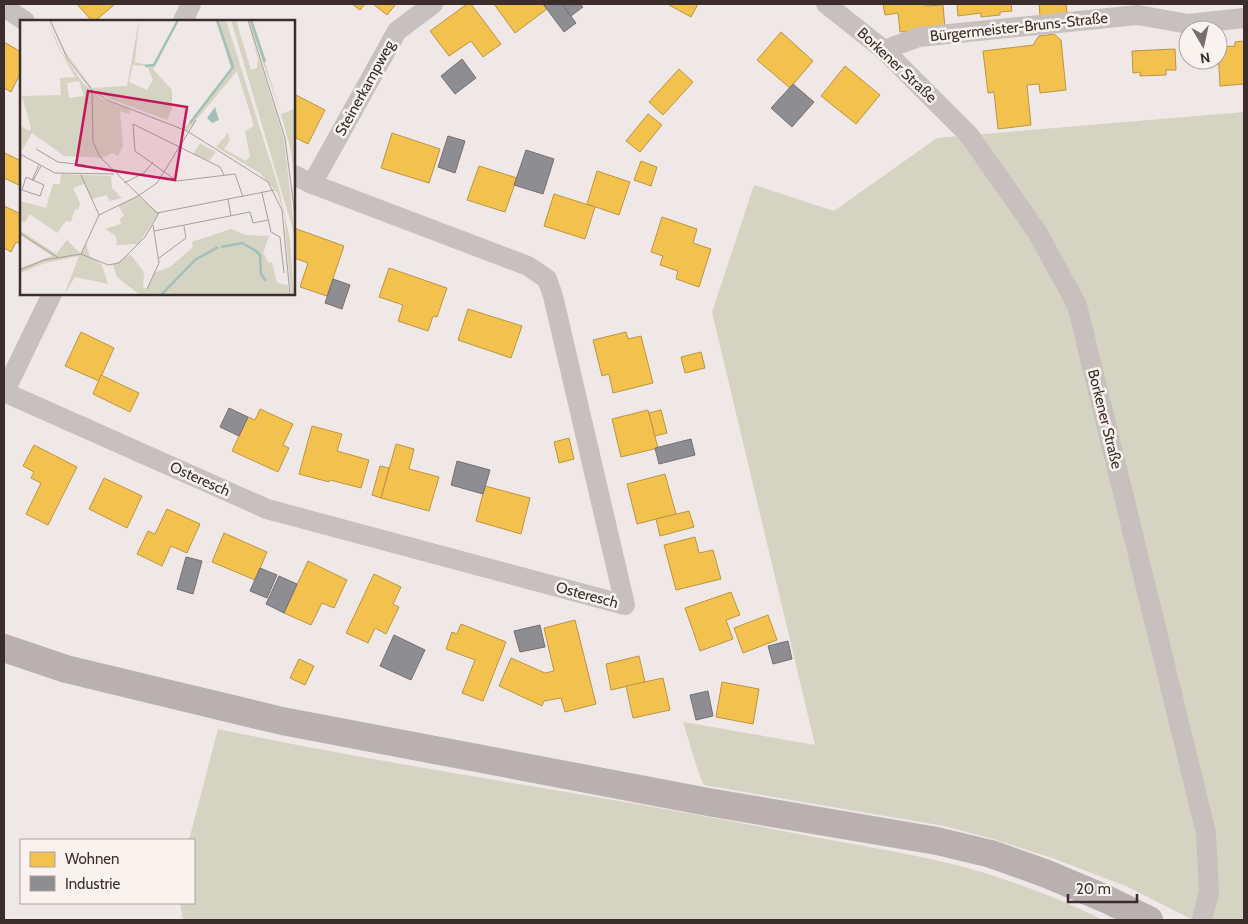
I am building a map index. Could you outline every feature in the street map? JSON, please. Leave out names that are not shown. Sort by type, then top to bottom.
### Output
[{"type":"street","points":[[183,20],[191,4]]},
{"type":"street","name":"Steinerkampweg","points":[[312,184],[397,31],[433,4]]},
{"type":"street","name":"Borkener Straße","points":[[826,4],[884,50],[969,135],[1038,232],[1077,305],[1206,833],[1209,892],[1202,920]]},
{"type":"street","points":[[4,7],[24,20]]},
{"type":"street","name":"Bürgermeister-Bruns-Straße","points":[[884,50],[919,38],[1138,15],[1188,24],[1244,18]]},
{"type":"street","name":"Osteresch","points":[[4,392],[268,509],[625,605],[553,296],[547,279],[528,266],[295,176]]},
{"type":"street","points":[[4,392],[52,295]]},
{"type":"street","points":[[4,648],[66,668],[282,721],[708,802],[937,841],[991,854],[1046,874],[1106,899],[1149,920]]},
{"type":"shaded area","points":[[1244,112],[1244,920],[1193,920],[1128,887],[1055,859],[993,839],[944,826],[704,785],[683,722],[815,745],[712,312],[754,185],[834,211],[937,138]]},
{"type":"shaded area","points":[[218,729],[361,757],[649,806],[914,856],[1000,878],[1060,900],[1103,920],[183,920],[180,904],[195,904],[195,839],[189,839]]},
{"type":"building: Wohnen","points":[[77,4],[115,4],[96,20],[91,20]]},
{"type":"building: Wohnen","points":[[352,4],[365,4],[360,10]]},
{"type":"building: Wohnen","points":[[373,4],[396,4],[387,15]]},
{"type":"building: Wohnen","points":[[467,4],[471,4],[501,44],[483,57],[471,41],[449,56],[430,31]]},
{"type":"building: Wohnen","points":[[494,4],[543,4],[547,9],[515,33]]},
{"type":"building: Wohnen","points":[[670,4],[698,4],[691,17]]},
{"type":"building: Wohnen","points":[[883,4],[943,5],[945,28],[900,32],[898,13],[885,15]]},
{"type":"building: Wohnen","points":[[957,4],[1011,4],[1012,11],[1000,12],[1000,15],[981,17],[981,13],[958,16]]},
{"type":"building: Wohnen","points":[[1039,4],[1066,4],[1067,13],[1040,16]]},
{"type":"building: Wohnen","points":[[781,32],[813,61],[790,88],[757,60]]},
{"type":"building: Wohnen","points":[[1054,34],[1061,40],[1066,90],[1040,93],[1039,84],[1027,85],[1031,125],[998,129],[994,92],[988,93],[983,51],[1034,45],[1039,36]]},
{"type":"building: Wohnen","points":[[1244,41],[1244,84],[1220,86],[1219,70],[1228,70],[1228,46],[1235,46],[1235,42]]},
{"type":"building: Wohnen","points":[[4,42],[20,51],[20,74],[11,92],[4,88]]},
{"type":"building: Wohnen","points":[[1175,49],[1176,70],[1166,70],[1166,75],[1140,76],[1140,72],[1133,73],[1132,51]]},
{"type":"building: Wohnen","points":[[845,66],[880,95],[856,124],[821,96]]},
{"type":"building: Wohnen","points":[[679,69],[693,82],[663,115],[649,102]]},
{"type":"building: Wohnen","points":[[295,95],[325,110],[308,144],[295,138]]},
{"type":"building: Wohnen","points":[[648,114],[662,125],[640,152],[626,141]]},
{"type":"building: Wohnen","points":[[392,133],[440,149],[429,183],[381,168]]},
{"type":"building: Wohnen","points":[[5,153],[20,160],[20,186],[4,178]]},
{"type":"building: Wohnen","points":[[641,161],[657,167],[651,186],[634,180]]},
{"type":"building: Wohnen","points":[[479,166],[517,178],[505,212],[467,200]]},
{"type":"building: Wohnen","points":[[597,171],[630,182],[619,215],[587,204]]},
{"type":"building: Wohnen","points":[[554,194],[595,207],[585,239],[544,226]]},
{"type":"building: Wohnen","points":[[4,206],[20,214],[20,244],[16,242],[11,252],[4,248]]},
{"type":"building: Wohnen","points":[[662,217],[697,229],[693,243],[711,249],[699,287],[676,279],[678,271],[660,265],[663,256],[651,252]]},
{"type":"building: Wohnen","points":[[295,228],[344,246],[327,296],[300,287],[308,263],[295,258]]},
{"type":"building: Wohnen","points":[[389,268],[447,288],[437,317],[433,316],[428,331],[398,321],[403,305],[379,297]]},
{"type":"building: Wohnen","points":[[468,309],[522,326],[511,358],[458,340]]},
{"type":"building: Wohnen","points":[[81,332],[114,348],[99,381],[65,366]]},
{"type":"building: Wohnen","points":[[626,332],[628,339],[641,336],[653,383],[613,393],[609,374],[602,376],[593,340]]},
{"type":"building: Wohnen","points":[[701,352],[705,368],[685,373],[681,357]]},
{"type":"building: Wohnen","points":[[101,375],[139,393],[130,412],[93,394]]},
{"type":"building: Wohnen","points":[[260,409],[293,424],[283,445],[289,448],[278,472],[232,451],[248,417],[255,420]]},
{"type":"building: Wohnen","points":[[648,410],[658,448],[621,457],[612,419]]},
{"type":"building: Wohnen","points":[[661,410],[667,433],[655,436],[649,413]]},
{"type":"building: Wohnen","points":[[312,426],[342,434],[337,451],[369,460],[361,488],[299,474]]},
{"type":"building: Wohnen","points":[[569,438],[574,459],[559,463],[554,442]]},
{"type":"building: Wohnen","points":[[396,444],[414,449],[409,469],[439,477],[429,511],[381,498]]},
{"type":"building: Wohnen","points":[[34,445],[77,467],[48,525],[26,514],[41,483],[31,478],[34,472],[23,466]]},
{"type":"building: Wohnen","points":[[380,466],[389,468],[381,498],[372,495]]},
{"type":"building: Wohnen","points":[[665,474],[676,514],[637,524],[627,484]]},
{"type":"building: Wohnen","points":[[104,478],[142,496],[127,528],[89,509]]},
{"type":"building: Wohnen","points":[[485,486],[530,498],[521,534],[476,521]]},
{"type":"building: Wohnen","points":[[167,509],[200,524],[187,553],[171,546],[162,566],[137,554],[148,531],[155,534]]},
{"type":"building: Wohnen","points":[[689,511],[694,527],[660,536],[656,519]]},
{"type":"building: Wohnen","points":[[224,533],[267,552],[255,580],[212,562]]},
{"type":"building: Wohnen","points":[[695,537],[699,553],[713,550],[721,579],[676,590],[664,545]]},
{"type":"building: Wohnen","points":[[308,561],[347,580],[334,608],[322,603],[311,625],[284,613]]},
{"type":"building: Wohnen","points":[[374,574],[401,587],[393,604],[399,607],[386,634],[375,628],[368,643],[346,633]]},
{"type":"building: Wohnen","points":[[731,592],[740,615],[726,620],[733,639],[700,651],[685,608]]},
{"type":"building: Wohnen","points":[[768,615],[777,640],[743,653],[734,628]]},
{"type":"building: Wohnen","points":[[575,620],[596,704],[565,712],[561,698],[544,701],[542,706],[499,686],[511,658],[545,673],[554,671],[544,628]]},
{"type":"building: Wohnen","points":[[461,624],[506,642],[483,701],[462,693],[475,660],[446,649],[452,632],[457,634]]},
{"type":"building: Wohnen","points":[[639,656],[645,682],[611,690],[606,664]]},
{"type":"building: Wohnen","points":[[299,659],[314,666],[305,685],[290,678]]},
{"type":"building: Wohnen","points":[[663,678],[670,710],[633,718],[626,686]]},
{"type":"building: Wohnen","points":[[722,682],[759,689],[753,724],[716,717]]},
{"type":"building: Industrie","points":[[543,4],[562,4],[576,23],[564,32]]},
{"type":"building: Industrie","points":[[562,4],[580,4],[583,7],[571,16]]},
{"type":"building: Industrie","points":[[462,59],[476,78],[455,94],[441,76]]},
{"type":"building: Industrie","points":[[793,84],[814,102],[792,127],[771,108]]},
{"type":"building: Industrie","points":[[448,136],[465,141],[455,173],[438,167]]},
{"type":"building: Industrie","points":[[526,150],[554,159],[543,194],[514,185]]},
{"type":"building: Industrie","points":[[333,279],[350,285],[342,309],[325,303]]},
{"type":"building: Industrie","points":[[229,408],[248,417],[239,436],[220,427]]},
{"type":"building: Industrie","points":[[691,439],[695,455],[659,464],[655,448]]},
{"type":"building: Industrie","points":[[457,461],[490,470],[483,494],[451,485]]},
{"type":"building: Industrie","points":[[186,557],[202,561],[193,594],[177,589]]},
{"type":"building: Industrie","points":[[260,568],[277,575],[267,598],[250,591]]},
{"type":"building: Industrie","points":[[279,576],[297,584],[284,613],[266,604]]},
{"type":"building: Industrie","points":[[540,625],[545,647],[520,652],[514,631]]},
{"type":"building: Industrie","points":[[394,635],[425,650],[411,680],[380,666]]},
{"type":"building: Industrie","points":[[788,641],[792,659],[773,664],[768,646]]},
{"type":"building: Industrie","points":[[708,691],[713,716],[696,720],[690,695]]}]
